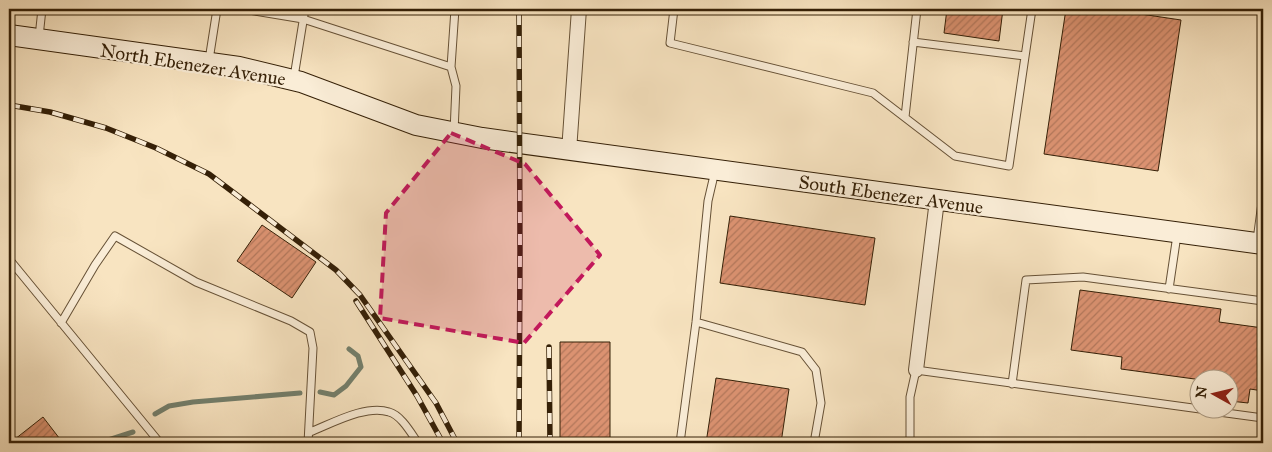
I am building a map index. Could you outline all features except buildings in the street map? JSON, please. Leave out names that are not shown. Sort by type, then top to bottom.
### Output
[{"type":"street","points":[[569,151],[579,9]]},
{"type":"street","name":"North Ebenezer Avenue","points":[[9,35],[239,67],[293,80],[416,124],[519,144]]},
{"type":"street","name":"South Ebenezer Avenue","points":[[519,144],[1260,244]]},
{"type":"street","points":[[916,370],[937,200]]},
{"type":"lane","points":[[39,40],[42,9]]},
{"type":"lane","points":[[209,63],[217,9]]},
{"type":"lane","points":[[243,9],[304,19],[452,67]]},
{"type":"lane","points":[[293,80],[305,9]]},
{"type":"lane","points":[[454,132],[456,86],[452,67],[455,9]]},
{"type":"lane","points":[[674,9],[670,43],[873,93],[955,156],[1009,166],[1032,9]]},
{"type":"lane","points":[[905,117],[917,9]]},
{"type":"lane","points":[[913,42],[1025,56]]},
{"type":"lane","points":[[680,443],[696,322],[708,201],[715,170]]},
{"type":"lane","points":[[1260,244],[1263,195]]},
{"type":"lane","points":[[1169,289],[1178,233]]},
{"type":"lane","points":[[62,323],[95,265],[115,236],[196,282],[291,321],[310,332],[313,348],[308,443]]},
{"type":"lane","points":[[9,259],[160,443]]},
{"type":"lane","points":[[1012,384],[1026,280],[1083,277],[1263,301]]},
{"type":"lane","points":[[696,322],[802,352],[816,370],[821,403],[814,443]]},
{"type":"lane","points":[[913,443],[910,440],[910,397],[916,370],[1190,408]]},
{"type":"lane","points":[[310,432],[368,410],[390,412],[403,422],[418,443]]},
{"type":"lane","points":[[1240,415],[1263,418]]},
{"type":"highlighted area","points":[[451,133],[525,164],[600,255],[524,343],[380,318],[386,213]]},
{"type":"waterway","points":[[320,392],[334,395],[346,386],[361,367],[358,356],[349,349]]},
{"type":"waterway","points":[[155,414],[169,406],[193,402],[300,393]]},
{"type":"waterway","points":[[99,443],[133,432]]},
{"type":"railway","points":[[519,9],[519,443]]},
{"type":"railway","points":[[9,105],[50,112],[106,128],[156,148],[209,174],[336,270],[360,295],[436,403],[457,443]]},
{"type":"railway","points":[[356,301],[417,396],[443,443]]},
{"type":"railway","points":[[549,347],[550,443]]}]
